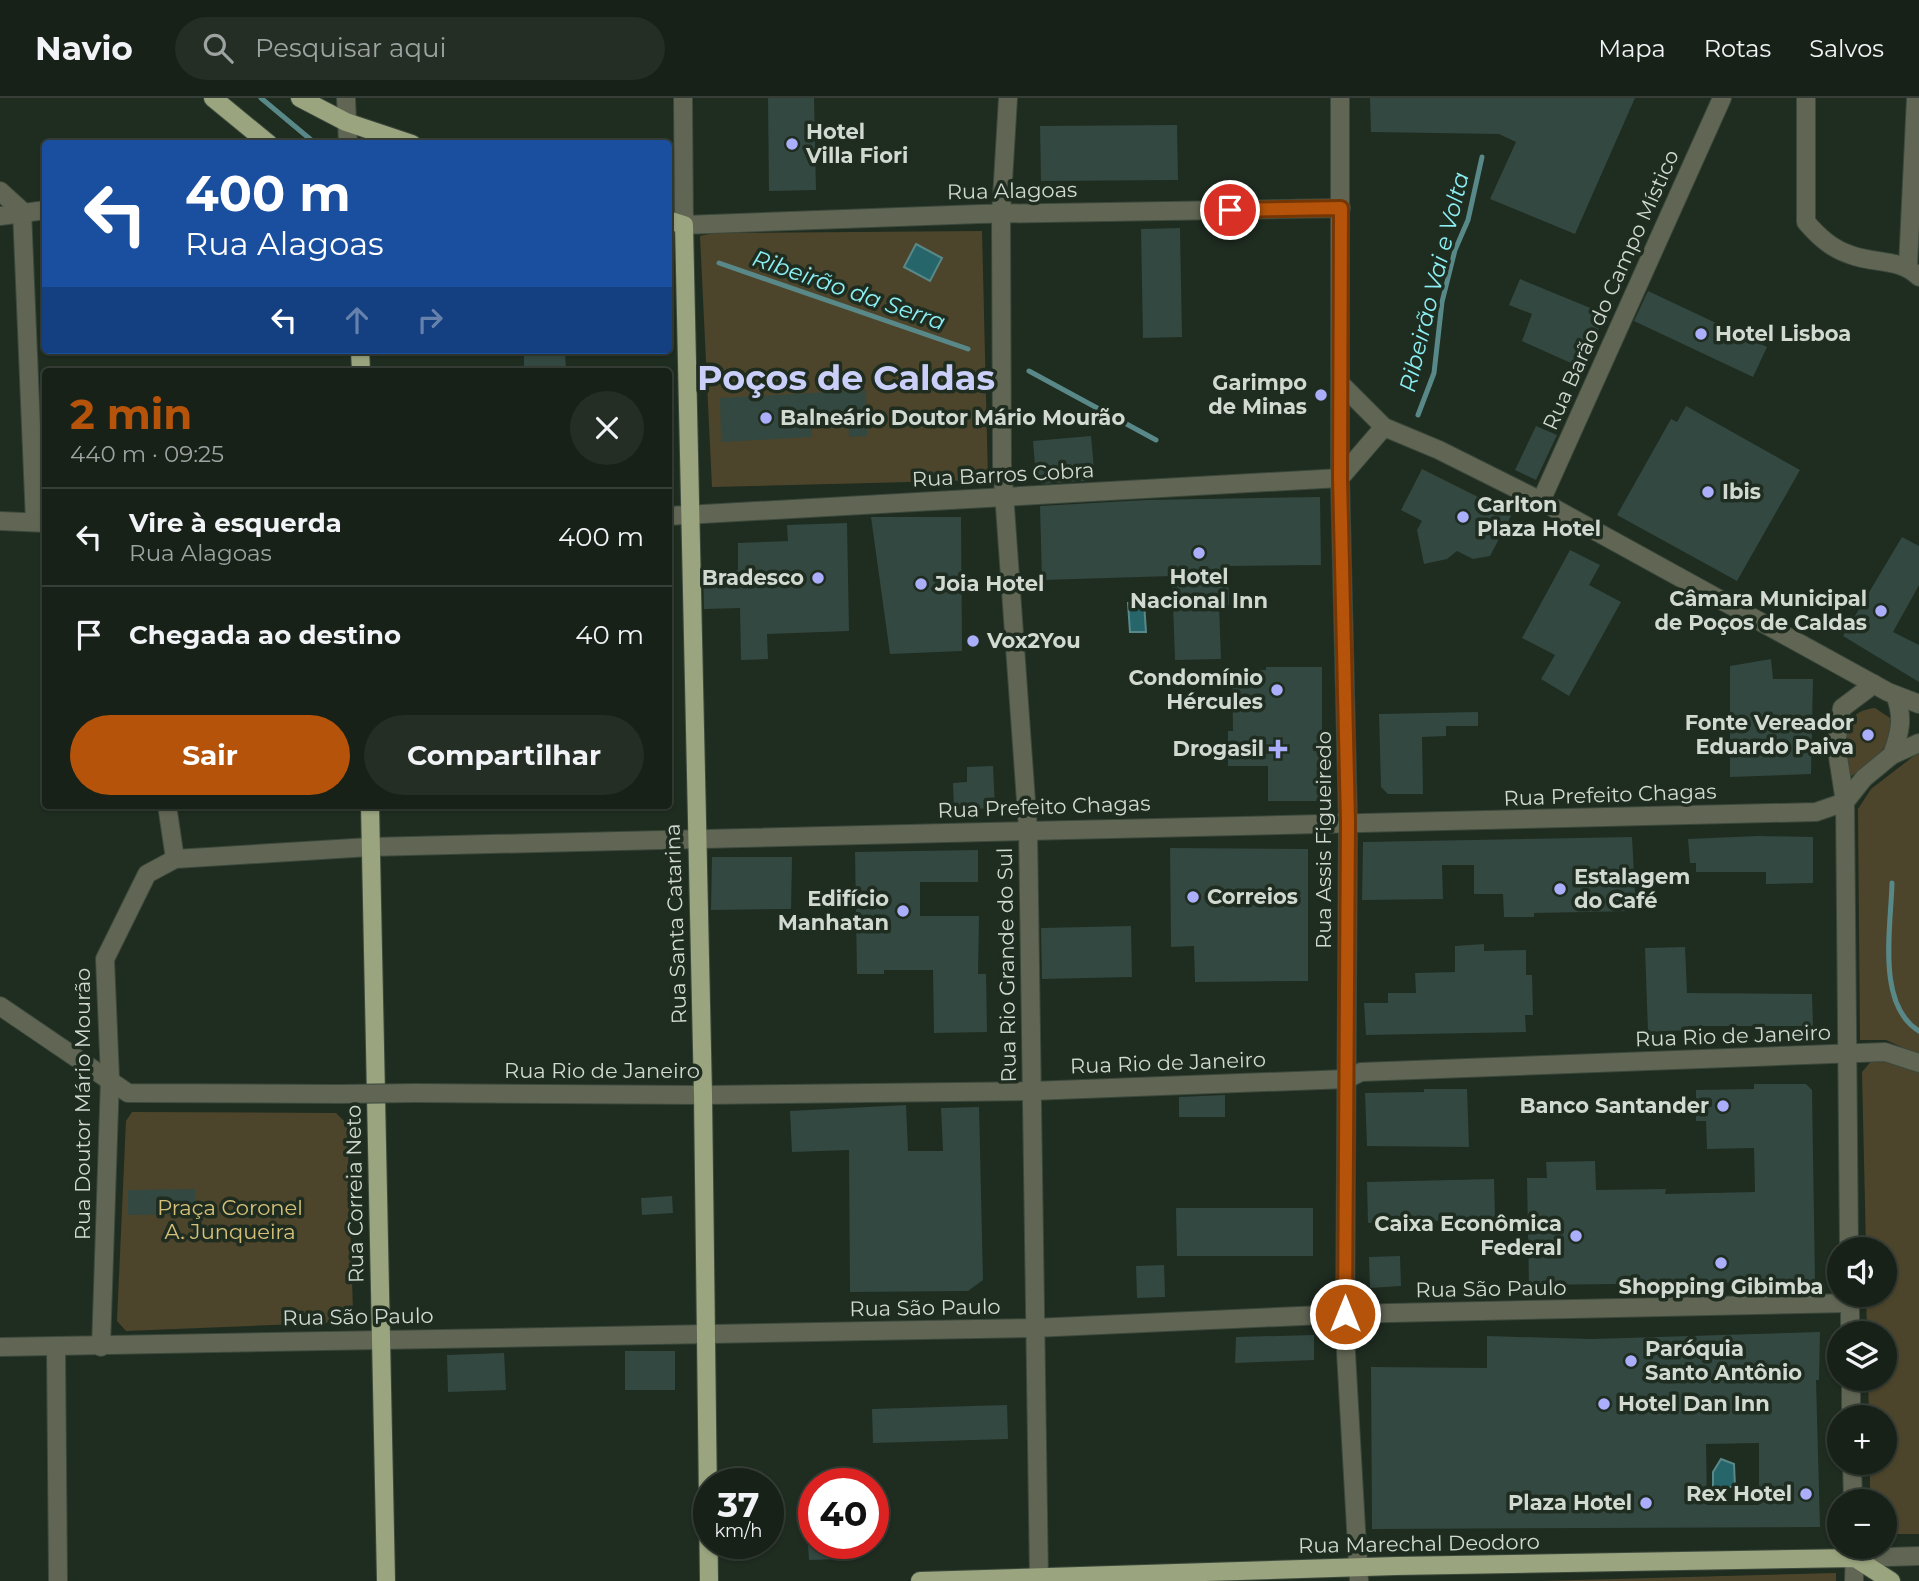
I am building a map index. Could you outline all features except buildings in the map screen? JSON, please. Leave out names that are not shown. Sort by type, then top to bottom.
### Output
[{"type":"main road","points":[[213,98],[264,140]]},
{"type":"main road","points":[[300,98],[347,134],[386,140]]},
{"type":"main road","name":"Rua Santa Catarina","points":[[676,222],[692,516],[696,840],[704,1095],[709,1581]]},
{"type":"main road","name":"Rua Correia Neto","points":[[370,809],[386,1581]]},
{"type":"main road","name":"Rua Marechal Deodoro","points":[[920,1581],[1358,1574],[1827,1554]]},
{"type":"main road","points":[[1863,1559],[1891,1581]]},
{"type":"street","points":[[346,98],[347,134]]},
{"type":"street","name":"Rua Santa Catarina","points":[[676,222],[683,98]]},
{"type":"street","name":"Rua Rio Grande do Sul","points":[[1008,98],[1001,214],[1004,499],[1028,829],[1039,1578]]},
{"type":"street","name":"Rua Assis Figueiredo","points":[[1339,98],[1342,385],[1340,478],[1348,822],[1345,1314],[1358,1574]]},
{"type":"street","name":"Rua Barão do Campo Místico","points":[[1541,501],[1722,98]]},
{"type":"street","points":[[1806,98],[1806,222],[1824,242],[1851,255],[1913,271],[1916,98]]},
{"type":"street","points":[[0,191],[22,211],[40,522],[0,521]]},
{"type":"street","name":"Rua Alagoas","points":[[676,222],[1341,208]]},
{"type":"street","points":[[0,216],[42,210]]},
{"type":"street","points":[[1342,385],[1384,427],[1439,450],[1541,501],[1874,684],[1919,704]]},
{"type":"street","points":[[1340,478],[1384,427]]},
{"type":"street","name":"Rua Barros Cobra","points":[[672,516],[1340,478]]},
{"type":"street","points":[[1849,1237],[1844,802],[1836,744],[1837,723],[1842,708],[1874,684]]},
{"type":"street","points":[[1892,755],[1899,735],[1901,711],[1895,695]]},
{"type":"street","points":[[1844,802],[1864,778],[1892,755],[1919,743]]},
{"type":"street","name":"Rua Prefeito Chagas","points":[[176,859],[370,846],[1816,812],[1844,802]]},
{"type":"street","points":[[168,809],[176,859]]},
{"type":"street","name":"Rua Doutor Mário Mourão","points":[[101,1347],[110,1078],[105,959],[147,874],[176,859]]},
{"type":"street","points":[[0,1006],[110,1078]]},
{"type":"street","name":"Rua Rio de Janeiro","points":[[110,1078],[128,1093],[704,1095],[1032,1091],[1347,1079],[1361,1072],[1885,1052],[1919,1063]]},
{"type":"street","name":"Rua São Paulo","points":[[0,1347],[1034,1328],[1345,1314],[1827,1300]]},
{"type":"street","points":[[57,1347],[58,1581]]},
{"type":"street","name":"Rua Marechal Deodoro","points":[[1897,1555],[1919,1556]]},
{"type":"street","points":[[1854,1581],[1855,1559]]},
{"type":"green space","points":[[982,231],[988,480],[712,487],[700,236],[714,233]]},
{"type":"green space","points":[[1875,708],[1890,718],[1890,737],[1880,753],[1850,777],[1845,743],[1849,724],[1854,716]]},
{"type":"green space","points":[[1919,752],[1919,1055],[1886,1040],[1860,1040],[1858,809],[1871,789]]},
{"type":"green space","points":[[1873,1059],[1894,1060],[1919,1071],[1919,1534],[1897,1534],[1897,1489],[1870,1489],[1870,1475],[1897,1475],[1897,1405],[1869,1405],[1868,1391],[1897,1391],[1897,1321],[1867,1321],[1866,1307],[1897,1307],[1897,1237],[1866,1237],[1862,1072]]},
{"type":"green space","name":"Praça Coronel A. Junqueira","points":[[132,1112],[336,1113],[347,1124],[353,1311],[345,1322],[126,1331],[117,1321],[126,1121]]},
{"type":"green space","points":[[1836,1573],[1836,1581],[1540,1581]]},
{"type":"water","points":[[916,244],[942,258],[930,281],[904,267]]},
{"type":"water","points":[[1144,602],[1146,632],[1130,632],[1128,603]]},
{"type":"water","points":[[1721,1459],[1734,1464],[1735,1487],[1713,1487],[1713,1472]]},
{"type":"waterway","name":"Ribeirão da Serra","points":[[261,98],[311,140]]},
{"type":"waterway","name":"Ribeirão Vai e Volta","points":[[1418,415],[1434,373],[1442,302],[1455,250],[1468,220],[1482,157]]},
{"type":"waterway","name":"Ribeirão da Serra","points":[[719,263],[968,349]]},
{"type":"waterway","name":"Ribeirão da Serra","points":[[1029,371],[1156,440]]},
{"type":"waterway","name":"Ribeirão da Serra","points":[[1892,883],[1889,942],[1891,984],[1896,1003],[1905,1019],[1919,1031]]},
{"type":"place","name":"Hotel Villa Fiori","points":[[792,144]]},
{"type":"place","name":"Hotel Lisboa","points":[[1701,334]]},
{"type":"place","name":"Garimpo de Minas","points":[[1321,395]]},
{"type":"place","name":"Balneário Doutor Mário Mourão","points":[[766,418]]},
{"type":"place","name":"Ibis","points":[[1708,492]]},
{"type":"place","name":"Carlton Plaza Hotel","points":[[1463,517]]},
{"type":"place","name":"Hotel Nacional Inn","points":[[1199,553]]},
{"type":"place","name":"Bradesco","points":[[818,578]]},
{"type":"place","name":"Joia Hotel","points":[[921,584]]},
{"type":"place","name":"Câmara Municipal de Poços de Caldas","points":[[1881,611]]},
{"type":"place","name":"Vox2You","points":[[973,641]]},
{"type":"place","name":"Condomínio Hércules","points":[[1277,690]]},
{"type":"place","name":"Fonte Vereador Eduardo Paiva","points":[[1868,735]]},
{"type":"place","name":"Drogasil","points":[[1278,749]]},
{"type":"place","name":"Estalagem do Café","points":[[1560,889]]},
{"type":"place","name":"Correios","points":[[1193,897]]},
{"type":"place","name":"Edifício Manhatan","points":[[903,911]]},
{"type":"place","name":"Banco Santander","points":[[1723,1106]]},
{"type":"place","name":"Caixa Econômica Federal","points":[[1576,1236]]},
{"type":"place","name":"Shopping Gibimba","points":[[1721,1263]]},
{"type":"place","name":"Paróquia Santo Antônio","points":[[1631,1361]]},
{"type":"place","name":"Hotel Dan Inn","points":[[1604,1404]]},
{"type":"place","name":"Rex Hotel","points":[[1806,1494]]},
{"type":"place","name":"Plaza Hotel","points":[[1646,1503]]},
{"type":"district","name":"Poços de Caldas","points":[[846,378]]},
{"type":"route","points":[[1230,210],[1341,208],[1340,478],[1348,822],[1345,1314]]}]
